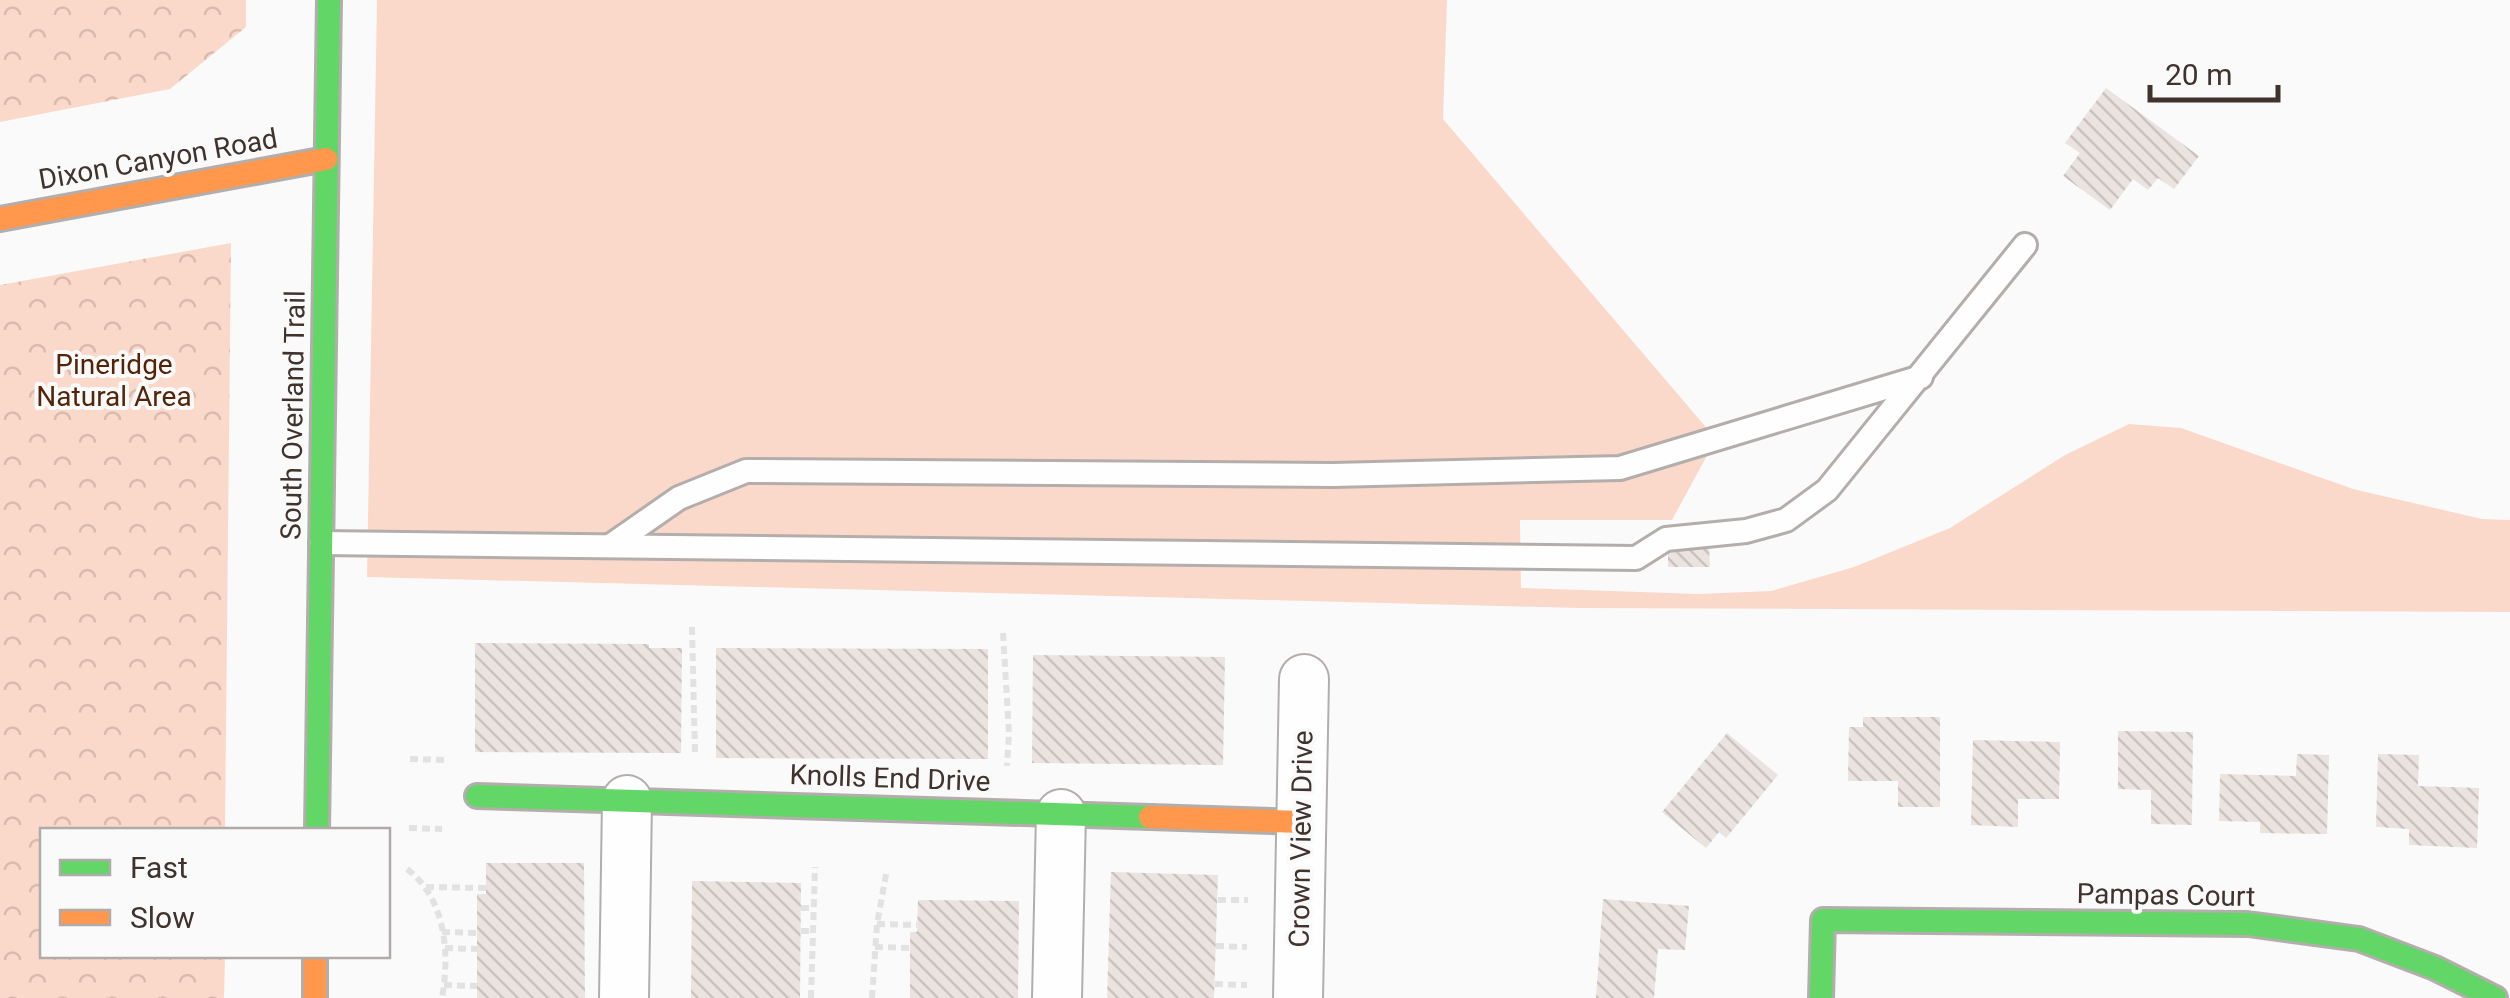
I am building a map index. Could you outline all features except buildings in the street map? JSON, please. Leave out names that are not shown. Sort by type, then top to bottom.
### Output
[{"type":"street","name":"South Overland Trail","points":[[317,828],[329,0]]},
{"type":"street","name":"Dixon Canyon Road","points":[[0,218],[326,159]]},
{"type":"street","name":"Crown View Drive","points":[[1298,998],[1304,679]]},
{"type":"street","name":"Knolls End Drive","points":[[477,796],[1301,822]]},
{"type":"street","points":[[624,998],[626,800]]},
{"type":"street","points":[[1057,998],[1061,814]]},
{"type":"street","name":"Pampas Court","points":[[1821,998],[1823,920],[2248,924],[2359,939],[2435,968],[2494,998]]},
{"type":"street","points":[[315,958],[315,998]]},
{"type":"lane","points":[[321,543],[1636,558],[1666,539],[1746,531],[1786,520],[1828,490],[2025,246]]},
{"type":"lane","points":[[610,546],[679,498],[746,471],[1314,475],[1620,468],[1921,377]]},
{"type":"path","points":[[692,627],[694,762]]},
{"type":"path","points":[[1003,633],[1006,769]]},
{"type":"path","points":[[410,759],[432,760]]},
{"type":"path","points":[[811,998],[815,867]]},
{"type":"path","points":[[872,998],[877,924],[887,868]]},
{"type":"path","points":[[407,870],[426,888],[442,932],[442,998]]},
{"type":"path","points":[[426,888],[486,888]]},
{"type":"path","points":[[1218,900],[1248,900]]},
{"type":"path","points":[[801,908],[814,908]]},
{"type":"path","points":[[877,924],[917,925]]},
{"type":"path","points":[[801,931],[812,931]]},
{"type":"path","points":[[442,932],[477,933]]},
{"type":"path","points":[[1216,946],[1247,947]]},
{"type":"path","points":[[875,947],[910,948]]},
{"type":"path","points":[[445,948],[477,949]]},
{"type":"path","points":[[1215,984],[1247,985]]},
{"type":"path","points":[[444,985],[477,986]]},
{"type":"green space","points":[[0,0],[246,0],[246,27],[170,89],[0,122]]},
{"type":"green space","points":[[377,0],[1447,0],[1443,119],[1716,439],[1672,520],[1520,520],[1521,588],[1698,594],[1771,591],[1854,567],[1950,528],[2065,455],[2129,424],[2181,428],[2353,489],[2482,519],[2510,520],[2510,612],[1579,608],[367,577]]},
{"type":"green space","name":"Pineridge Natural Area","points":[[231,243],[225,828],[40,828],[40,958],[225,958],[224,998],[0,998],[0,285]]},
{"type":"traffic: fast","points":[[317,828],[329,0]]},
{"type":"traffic: fast","points":[[477,796],[1150,817]]},
{"type":"traffic: fast","points":[[1821,998],[1823,920],[2248,924],[2359,939],[2435,968],[2495,998]]},
{"type":"traffic: slow","points":[[0,219],[326,159]]},
{"type":"traffic: slow","points":[[1150,817],[1301,822]]},
{"type":"traffic: slow","points":[[315,958],[315,998]]}]
